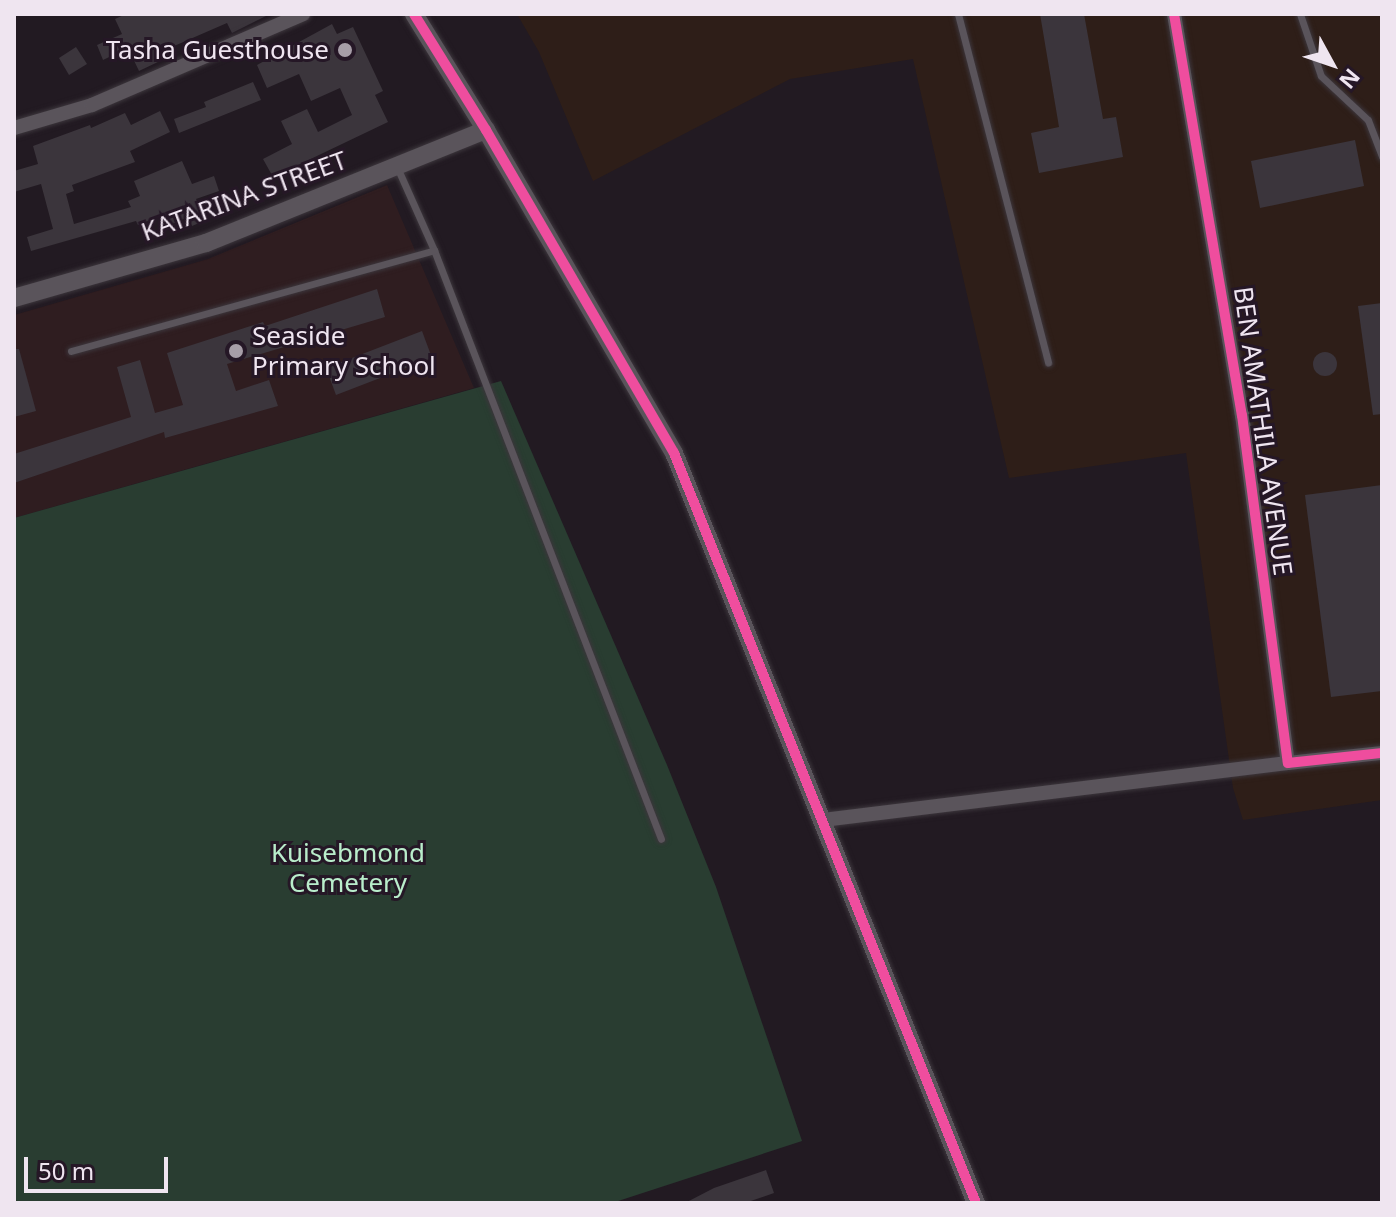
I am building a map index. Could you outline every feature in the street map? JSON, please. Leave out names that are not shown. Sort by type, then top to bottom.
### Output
[{"type":"street","points":[[14,128],[92,105],[303,14]]},
{"type":"street","points":[[414,14],[486,130],[674,453],[976,1203]]},
{"type":"street","name":"BEN AMATHILA AVENUE","points":[[1174,14],[1242,415],[1288,763]]},
{"type":"street","name":"KATARINA STREET","points":[[14,298],[206,243],[486,130]]},
{"type":"street","points":[[823,820],[1382,753]]},
{"type":"lane","points":[[958,14],[1048,363]]},
{"type":"lane","points":[[1300,14],[1321,76],[1368,120],[1382,157]]},
{"type":"lane","points":[[397,167],[434,250],[661,839]]},
{"type":"lane","points":[[71,351],[434,250]]},
{"type":"shaded area","points":[[517,14],[1382,14],[1382,800],[1243,820],[1233,788],[1186,453],[1009,478],[913,59],[790,79],[593,181],[539,52]]},
{"type":"shaded area","name":"Seaside Primary School","points":[[387,185],[474,388],[14,518],[14,315],[208,259]]},
{"type":"green space","name":"Kuisebmond Cemetery","points":[[501,381],[667,765],[716,887],[802,1141],[612,1203],[14,1203],[14,518]]},
{"type":"building","points":[[126,14],[270,14],[232,33],[227,23],[158,53],[162,60],[139,71],[128,48],[103,60],[97,45],[122,34],[115,19]]},
{"type":"building","points":[[1040,14],[1084,14],[1103,119],[1116,117],[1123,157],[1039,173],[1031,133],[1059,127]]},
{"type":"building","points":[[332,24],[337,34],[353,27],[383,91],[375,95],[388,122],[273,177],[263,159],[292,144],[281,121],[307,109],[318,132],[352,115],[340,88],[311,101],[299,74],[267,88],[257,65]]},
{"type":"building","points":[[76,47],[87,64],[69,75],[59,58]]},
{"type":"building","points":[[253,82],[261,100],[179,133],[174,119],[206,107],[204,102]]},
{"type":"building","points":[[160,111],[170,132],[130,151],[135,162],[72,185],[74,191],[66,194],[74,224],[131,207],[128,201],[140,196],[134,181],[182,161],[192,184],[214,176],[219,191],[196,199],[206,220],[192,226],[188,217],[168,226],[163,215],[138,225],[136,221],[31,251],[27,237],[53,229],[41,184],[14,192],[14,171],[38,164],[33,146],[90,125],[91,128],[125,113],[131,125]]},
{"type":"building","points":[[1355,140],[1364,186],[1260,208],[1251,161]]},
{"type":"building","points":[[377,289],[385,317],[227,364],[236,391],[269,380],[278,406],[165,438],[164,432],[14,483],[14,454],[131,417],[117,367],[140,360],[155,413],[183,405],[167,353],[263,322],[265,326]]},
{"type":"building","points":[[1382,303],[1382,414],[1373,415],[1358,306]]},
{"type":"building","points":[[422,331],[432,358],[336,395],[326,368]]},
{"type":"building","points":[[14,349],[19,349],[36,411],[14,417]]},
{"type":"building","points":[[1325,352],[1336,359],[1337,364],[1330,375],[1325,376],[1314,369],[1313,364],[1320,353]]},
{"type":"building","points":[[1382,485],[1382,691],[1331,697],[1305,495]]},
{"type":"building","points":[[766,1170],[774,1193],[745,1203],[685,1203],[714,1188]]},
{"type":"cycle path","points":[[414,14],[486,130],[674,453],[976,1203]]},
{"type":"cycle path","points":[[1174,14],[1242,415],[1288,763],[1382,753]]},
{"type":"place","name":"Tasha Guesthouse","points":[[345,50]]},
{"type":"place","name":"Seaside Primary School","points":[[236,351]]}]
